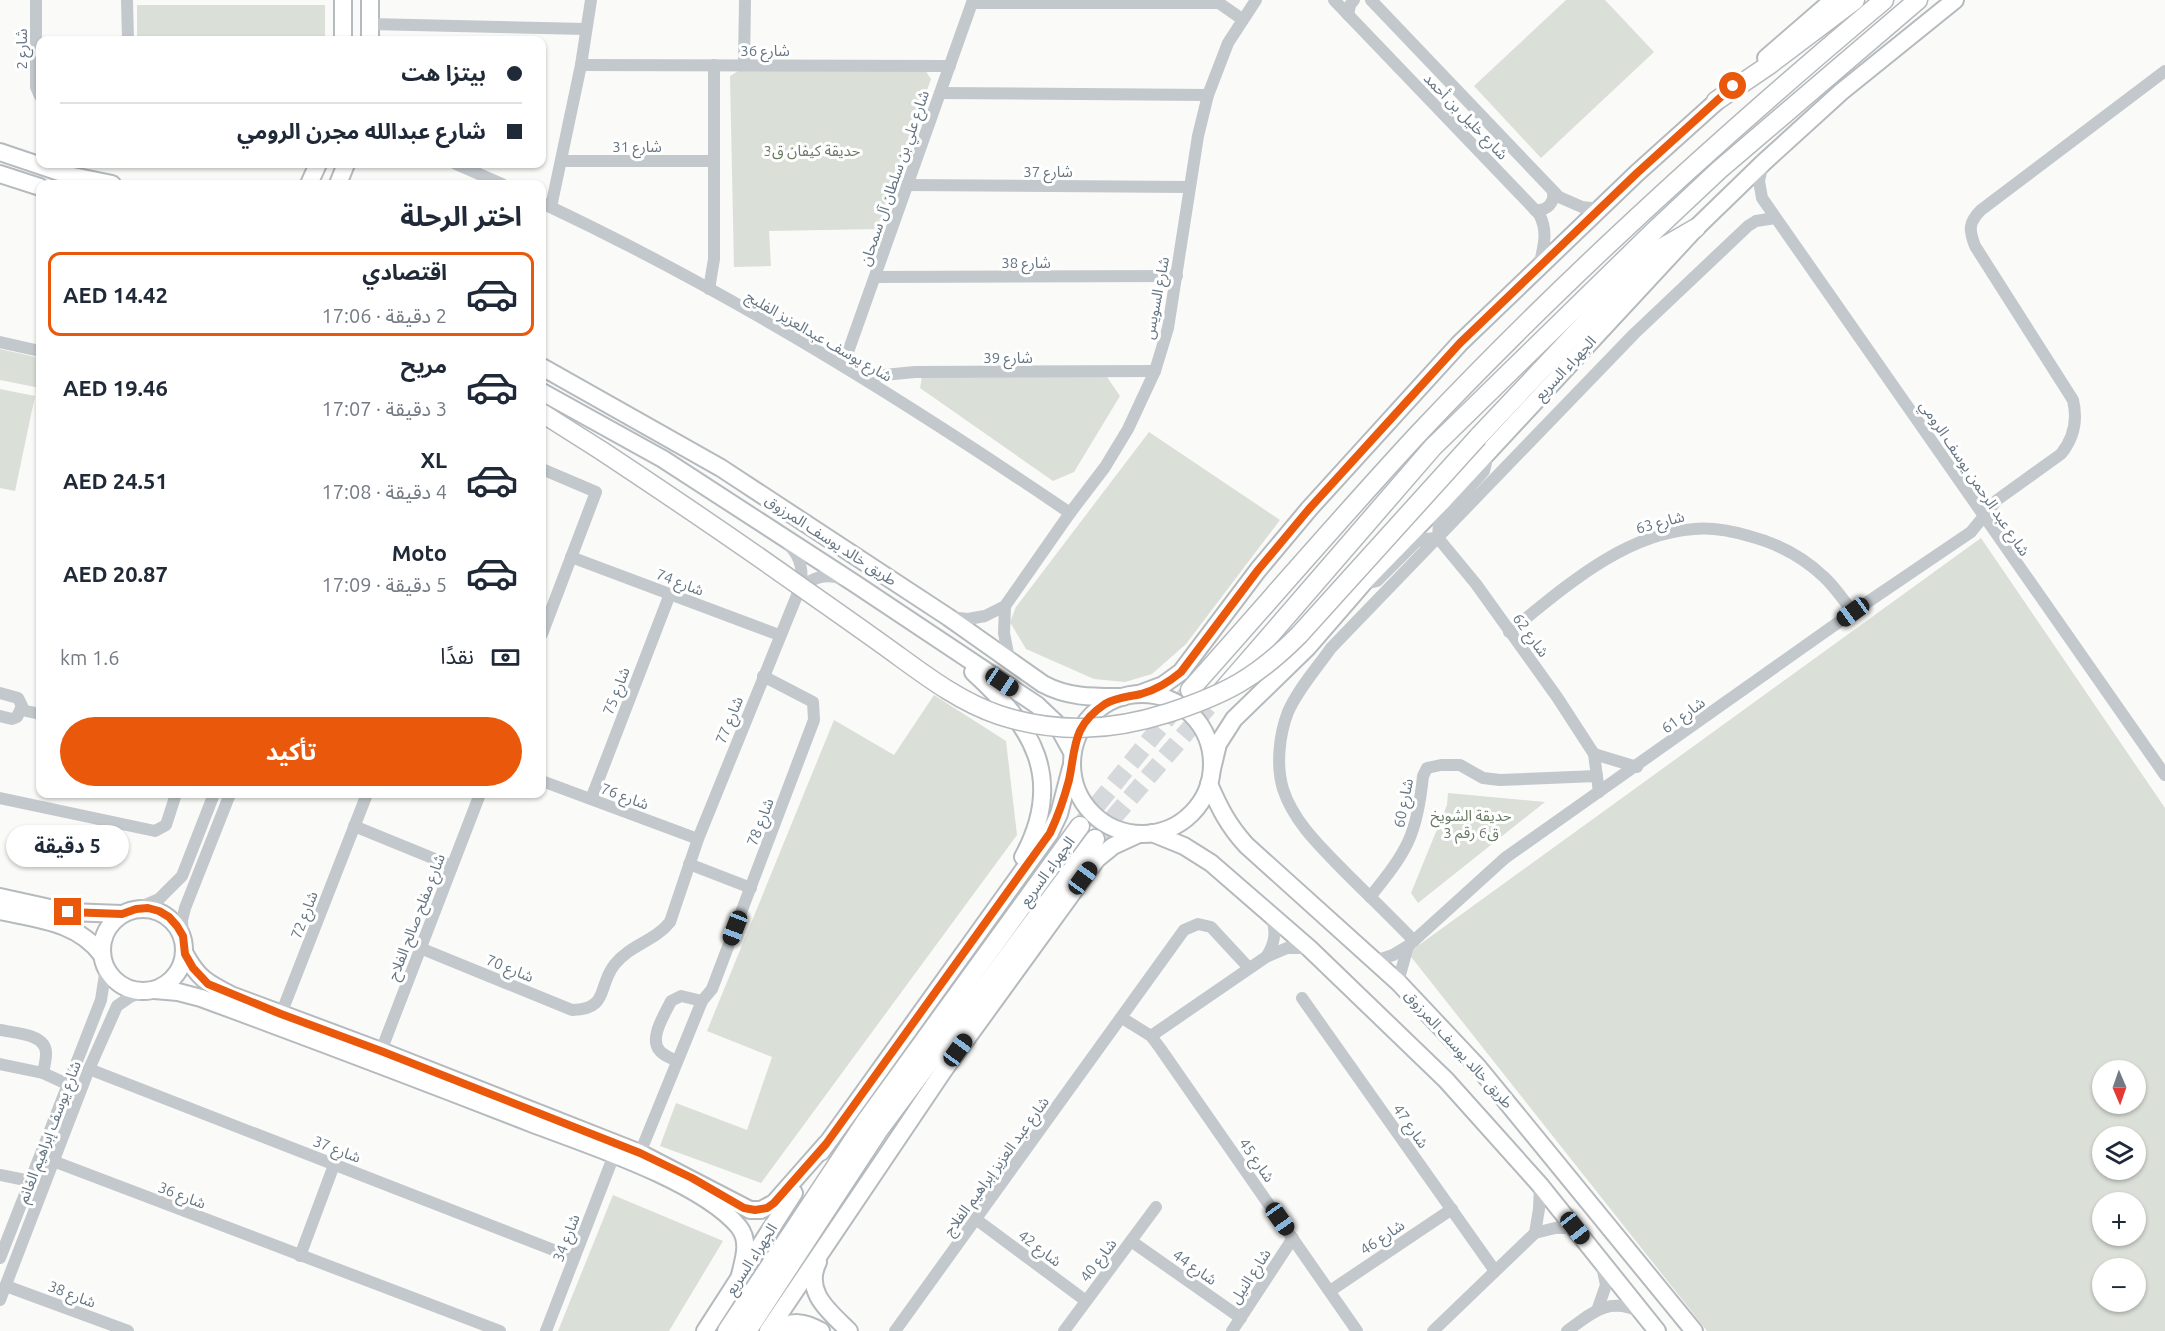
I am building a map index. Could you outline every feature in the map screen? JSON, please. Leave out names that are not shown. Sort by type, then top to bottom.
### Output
[{"type":"highway","points":[[1716,101],[1769,65],[1855,0]]},
{"type":"highway","points":[[1190,690],[1419,433],[1571,279],[1707,154],[1884,0]]},
{"type":"highway","points":[[1208,707],[1433,447],[1711,178],[1917,0]]},
{"type":"highway","points":[[546,416],[738,542],[919,671],[957,695],[997,714],[1038,724],[1068,728],[1106,728],[1141,721],[1208,699],[1250,678],[1279,656],[1478,437],[1639,266],[1662,247],[1696,228]]},
{"type":"highway","name":"الجهراء السريع","points":[[727,1331],[866,1121],[1080,826]]},
{"type":"highway","name":"الجهراء السريع","points":[[747,1331],[878,1131],[1095,839]]},
{"type":"main road","points":[[343,0],[343,36]]},
{"type":"main road","points":[[370,0],[370,32]]},
{"type":"main road","points":[[1146,834],[1124,832],[1110,827],[1087,808],[1074,782],[1072,760],[1077,737],[1085,723],[1095,711],[1108,703],[1163,685],[1181,672],[1258,570],[1309,509],[1460,343],[1599,209],[1716,101],[1833,0]]},
{"type":"main road","name":"الجهراء السريع","points":[[1210,776],[1218,744],[1234,719],[1308,647],[1366,579],[1414,532],[1696,228],[1763,163],[1841,93],[1955,0]]},
{"type":"main road","points":[[0,145],[36,158]]},
{"type":"main road","points":[[0,152],[36,164]]},
{"type":"main road","points":[[47,168],[92,180]]},
{"type":"main road","points":[[64,168],[100,180]]},
{"type":"main road","points":[[0,174],[36,186]]},
{"type":"main road","name":"طريق خالد يوسف المرزوق","points":[[546,369],[721,468],[948,617],[1043,684],[1061,692],[1083,696],[1131,695]]},
{"type":"main road","name":"طريق خالد يوسف المرزوق","points":[[546,394],[663,459],[854,582],[1042,708],[1056,723],[1072,760]]},
{"type":"main road","points":[[595,422],[634,435],[661,448],[717,482],[724,478],[725,473],[721,468]]},
{"type":"main road","points":[[932,635],[1011,710],[1029,737],[1039,769],[1041,803],[1034,834],[990,916]]},
{"type":"main road","points":[[768,1331],[944,1070],[1097,859],[1113,846],[1168,829],[1182,822],[1203,798],[1210,776],[1210,749],[1204,731],[1192,715],[1176,703],[1158,696],[1131,695]]},
{"type":"main road","name":"الجهراء السريع","points":[[705,1331],[826,1144],[1050,833],[1059,814],[1072,760]]},
{"type":"main road","name":"طريق خالد يوسف المرزوق","points":[[1210,776],[1221,812],[1238,836],[1398,982],[1478,1067],[1694,1331]]},
{"type":"main road","name":"طريق خالد يوسف المرزوق","points":[[1146,834],[1184,846],[1211,863],[1309,948],[1446,1080],[1540,1185],[1657,1331]]},
{"type":"main road","points":[[0,897],[68,912],[129,911],[148,908],[169,917],[183,936],[185,954],[182,966],[175,977],[165,985],[150,990]]},
{"type":"main road","points":[[0,911],[61,925],[81,933],[94,943],[112,978],[133,990],[178,992],[201,998],[390,1068],[614,1155],[698,1195],[741,1229],[749,1231],[755,1226],[756,1218],[750,1210],[640,1153],[208,984],[193,968],[185,954]]},
{"type":"main road","points":[[104,961],[102,943],[106,932],[112,922],[129,911]]},
{"type":"main road","points":[[750,1210],[761,1210],[774,1203],[826,1144]]},
{"type":"main road","points":[[740,1275],[746,1245],[741,1229]]},
{"type":"main road","points":[[827,1241],[816,1266],[813,1286],[817,1296],[849,1331]]},
{"type":"main road","points":[[821,1331],[818,1327],[821,1317],[825,1315],[834,1317]]},
{"type":"main road","points":[[776,1331],[793,1322],[810,1325],[821,1331]]},
{"type":"street","name":"شارع 2","points":[[36,0],[36,87]]},
{"type":"street","points":[[127,0],[128,36]]},
{"type":"street","points":[[546,205],[561,161],[581,65],[591,0]]},
{"type":"street","points":[[744,65],[745,0]]},
{"type":"street","name":"شارع السويس","points":[[1005,606],[1070,513],[1105,468],[1128,429],[1155,371],[1168,328],[1189,187],[1208,95],[1228,43],[1256,0]]},
{"type":"street","name":"شارع خليل بن أحمد","points":[[1334,0],[1535,210],[1542,220],[1545,234],[1539,267]]},
{"type":"street","points":[[1348,15],[1350,5],[1354,0]]},
{"type":"street","name":"شارع خليل بن أحمد","points":[[1371,0],[1553,191],[1574,205],[1599,209]]},
{"type":"street","points":[[973,1],[1219,2],[1242,19]]},
{"type":"street","name":"شارع علي بن سلطان آل سمحان","points":[[843,366],[973,1]]},
{"type":"street","points":[[370,32],[586,29]]},
{"type":"street","name":"شارع 36","points":[[581,65],[950,66]]},
{"type":"street","points":[[709,289],[714,259],[714,65]]},
{"type":"street","name":"شارع 61","points":[[1375,961],[1393,955],[1411,944],[1492,869],[1853,612],[1971,532],[1997,500],[2061,454],[2072,438],[2076,420],[2073,400],[1975,246],[1970,225],[1981,210],[2165,71]]},
{"type":"street","points":[[940,93],[1208,95]]},
{"type":"street","name":"شارع 31","points":[[561,161],[714,161]]},
{"type":"street","points":[[1762,198],[1759,181],[1763,163]]},
{"type":"street","points":[[465,168],[493,180]]},
{"type":"street","name":"شارع 37","points":[[908,185],[1189,187]]},
{"type":"street","points":[[1535,210],[1550,206],[1554,196],[1553,191]]},
{"type":"street","points":[[1726,198],[1742,191],[1754,193],[1762,198]]},
{"type":"street","name":"شارع عبد الرحمن يوسف الرومي","points":[[1762,198],[2165,775]]},
{"type":"street","name":"شارع يوسف عبدالعزيز الفليج","points":[[546,205],[709,289],[862,377],[969,444],[1070,513]]},
{"type":"street","name":"الجهراء السريع","points":[[1370,897],[1315,842],[1297,819],[1283,789],[1280,760],[1281,734],[1288,712],[1297,695],[1331,648],[1634,334],[1748,226],[1756,221],[1775,218]]},
{"type":"street","name":"شارع 38","points":[[875,277],[1177,276]]},
{"type":"street","points":[[0,342],[36,350]]},
{"type":"street","name":"39 شارع","points":[[862,377],[915,372],[1155,371]]},
{"type":"street","points":[[1366,579],[1377,581],[1420,540],[1438,538],[1439,522],[1484,471],[1486,463],[1483,457]]},
{"type":"street","points":[[546,471],[596,492],[546,623]]},
{"type":"street","name":"شارع 63","points":[[1509,632],[1587,571],[1613,556],[1635,544],[1695,528],[1736,532],[1766,540],[1788,550],[1824,577],[1853,612]]},
{"type":"street","name":"شارع 77","points":[[588,1009],[596,1003],[613,966],[620,958],[627,951],[657,936],[670,922],[698,839],[800,588],[802,575],[799,559],[779,534]]},
{"type":"street","name":"شارع 62","points":[[1438,538],[1476,584],[1557,697],[1594,754],[1599,792]]},
{"type":"street","name":"شارع 74","points":[[571,557],[779,636]]},
{"type":"street","points":[[800,588],[812,579],[822,576],[834,576],[854,582]]},
{"type":"street","name":"شارع 75","points":[[591,799],[669,594]]},
{"type":"street","points":[[948,617],[968,619],[986,616],[1005,606],[1004,633],[1009,659]]},
{"type":"street","name":"شارع 78","points":[[640,1153],[702,1001],[712,989],[814,720],[813,702],[763,676]]},
{"type":"street","points":[[0,693],[18,698],[22,710],[17,717],[0,716]]},
{"type":"street","points":[[22,710],[36,713]]},
{"type":"street","points":[[1594,754],[1637,767]]},
{"type":"street","name":"شارع 60","points":[[1370,897],[1398,862],[1409,843],[1415,829],[1423,776],[1427,768],[1460,765],[1483,778],[1500,780],[1598,776]]},
{"type":"street","name":"شارع 76","points":[[546,782],[698,839]]},
{"type":"street","points":[[0,798],[155,831],[166,825],[175,798]]},
{"type":"street","points":[[129,911],[159,899],[182,876],[212,798]]},
{"type":"street","points":[[183,936],[185,908],[228,798]]},
{"type":"street","name":"شارع 72","points":[[281,1014],[365,798]]},
{"type":"street","name":"شارع مفلح صالح الفلاح","points":[[381,1051],[478,798]]},
{"type":"street","points":[[354,826],[452,866]]},
{"type":"street","points":[[690,864],[751,888]]},
{"type":"street","points":[[1370,897],[1411,944],[1398,982]]},
{"type":"street","points":[[1266,957],[1275,935],[1270,912]]},
{"type":"street","name":"شارع عبد العزيز إبراهيم الفلاج","points":[[895,1331],[1179,937],[1192,925],[1205,924],[1211,927],[1249,968]]},
{"type":"street","name":"شارع 70","points":[[420,948],[572,1010],[588,1009]]},
{"type":"street","points":[[1122,1018],[1151,1036],[1266,957],[1287,948],[1309,948]]},
{"type":"street","name":"شارع يوسف إبراهيم الغانم","points":[[0,1258],[101,999],[104,961]]},
{"type":"street","name":"شارع يوسف إبراهيم الغانم","points":[[0,1300],[89,1069],[117,1006],[130,997],[150,990]]},
{"type":"street","points":[[677,1061],[662,1053],[656,1042],[656,1035],[671,1001],[676,997],[688,997],[702,1001]]},
{"type":"street","name":"شارع 47","points":[[1302,998],[1495,1271]]},
{"type":"street","points":[[0,1030],[35,1037],[40,1041],[47,1052],[43,1073]]},
{"type":"street","name":"شارع 45","points":[[1151,1036],[1358,1331]]},
{"type":"street","points":[[0,1064],[43,1073],[68,1084]]},
{"type":"street","name":"شارع 37","points":[[89,1069],[574,1258]]},
{"type":"street","name":"شارع 34","points":[[546,1331],[614,1155]]},
{"type":"street","name":"شارع 36","points":[[53,1161],[483,1328],[500,1331]]},
{"type":"street","points":[[300,1256],[334,1165]]},
{"type":"street","points":[[0,1175],[30,1181]]},
{"type":"street","points":[[1535,1233],[1540,1185]]},
{"type":"street","name":"شارع 40","points":[[1064,1331],[1156,1207]]},
{"type":"street","name":"شارع 46","points":[[1330,1291],[1452,1209]]},
{"type":"street","name":"شارع 42","points":[[976,1220],[1086,1301]]},
{"type":"street","points":[[1432,1331],[1535,1233],[1555,1228],[1575,1228]]},
{"type":"street","name":"شارع النيل","points":[[1232,1331],[1293,1238]]},
{"type":"street","name":"شارع 44","points":[[1131,1241],[1241,1318]]},
{"type":"street","points":[[1598,1308],[1604,1297],[1606,1285],[1605,1272],[1600,1261]]},
{"type":"street","name":"شارع 38","points":[[6,1286],[128,1331]]},
{"type":"street","points":[[1567,1331],[1598,1308],[1610,1305],[1621,1305],[1643,1313]]},
{"type":"green space","points":[[1566,0],[1605,0],[1654,52],[1541,158],[1474,86]]},
{"type":"green space","points":[[137,5],[325,5],[325,36],[137,36]]},
{"type":"green space","name":"حديقة كيفان ق3","points":[[740,70],[925,70],[931,79],[878,229],[769,231],[771,266],[734,267],[730,76]]},
{"type":"green space","points":[[0,349],[36,357],[36,387],[0,380]]},
{"type":"green space","points":[[1105,374],[1120,396],[1074,472],[1053,481],[920,388],[922,377]]},
{"type":"green space","points":[[0,389],[35,396],[15,491],[0,488]]},
{"type":"green space","points":[[1149,432],[1280,520],[1186,644],[1152,674],[1125,682],[1094,679],[1026,649],[1010,622],[1016,607]]},
{"type":"green space","points":[[1981,538],[2165,808],[2165,1331],[1707,1331],[1408,953]]},
{"type":"green space","points":[[934,695],[1006,741],[1017,835],[761,1183],[660,1146],[676,1103],[747,1130],[772,1057],[707,1031],[834,720],[894,755]]},
{"type":"green space","name":"حديقة الشويخ ق6 رقم 3","points":[[1448,793],[1545,802],[1418,903],[1411,893],[1447,805]]},
{"type":"green space","points":[[613,1195],[723,1241],[669,1331],[558,1331]]},
{"type":"tunnel","points":[[1080,826],[1190,690]]},
{"type":"tunnel","points":[[1095,839],[1208,707]]},
{"type":"route","points":[[68,912],[100,915],[122,914],[148,908],[159,911],[177,926],[183,936],[185,954],[193,968],[208,984],[640,1153],[692,1178],[744,1208],[761,1210],[767,1208],[826,1144],[1050,833],[1066,792],[1072,752],[1077,737],[1095,711],[1123,697],[1156,688],[1181,672],[1258,570],[1309,509],[1460,343],[1637,173],[1733,86]]}]
